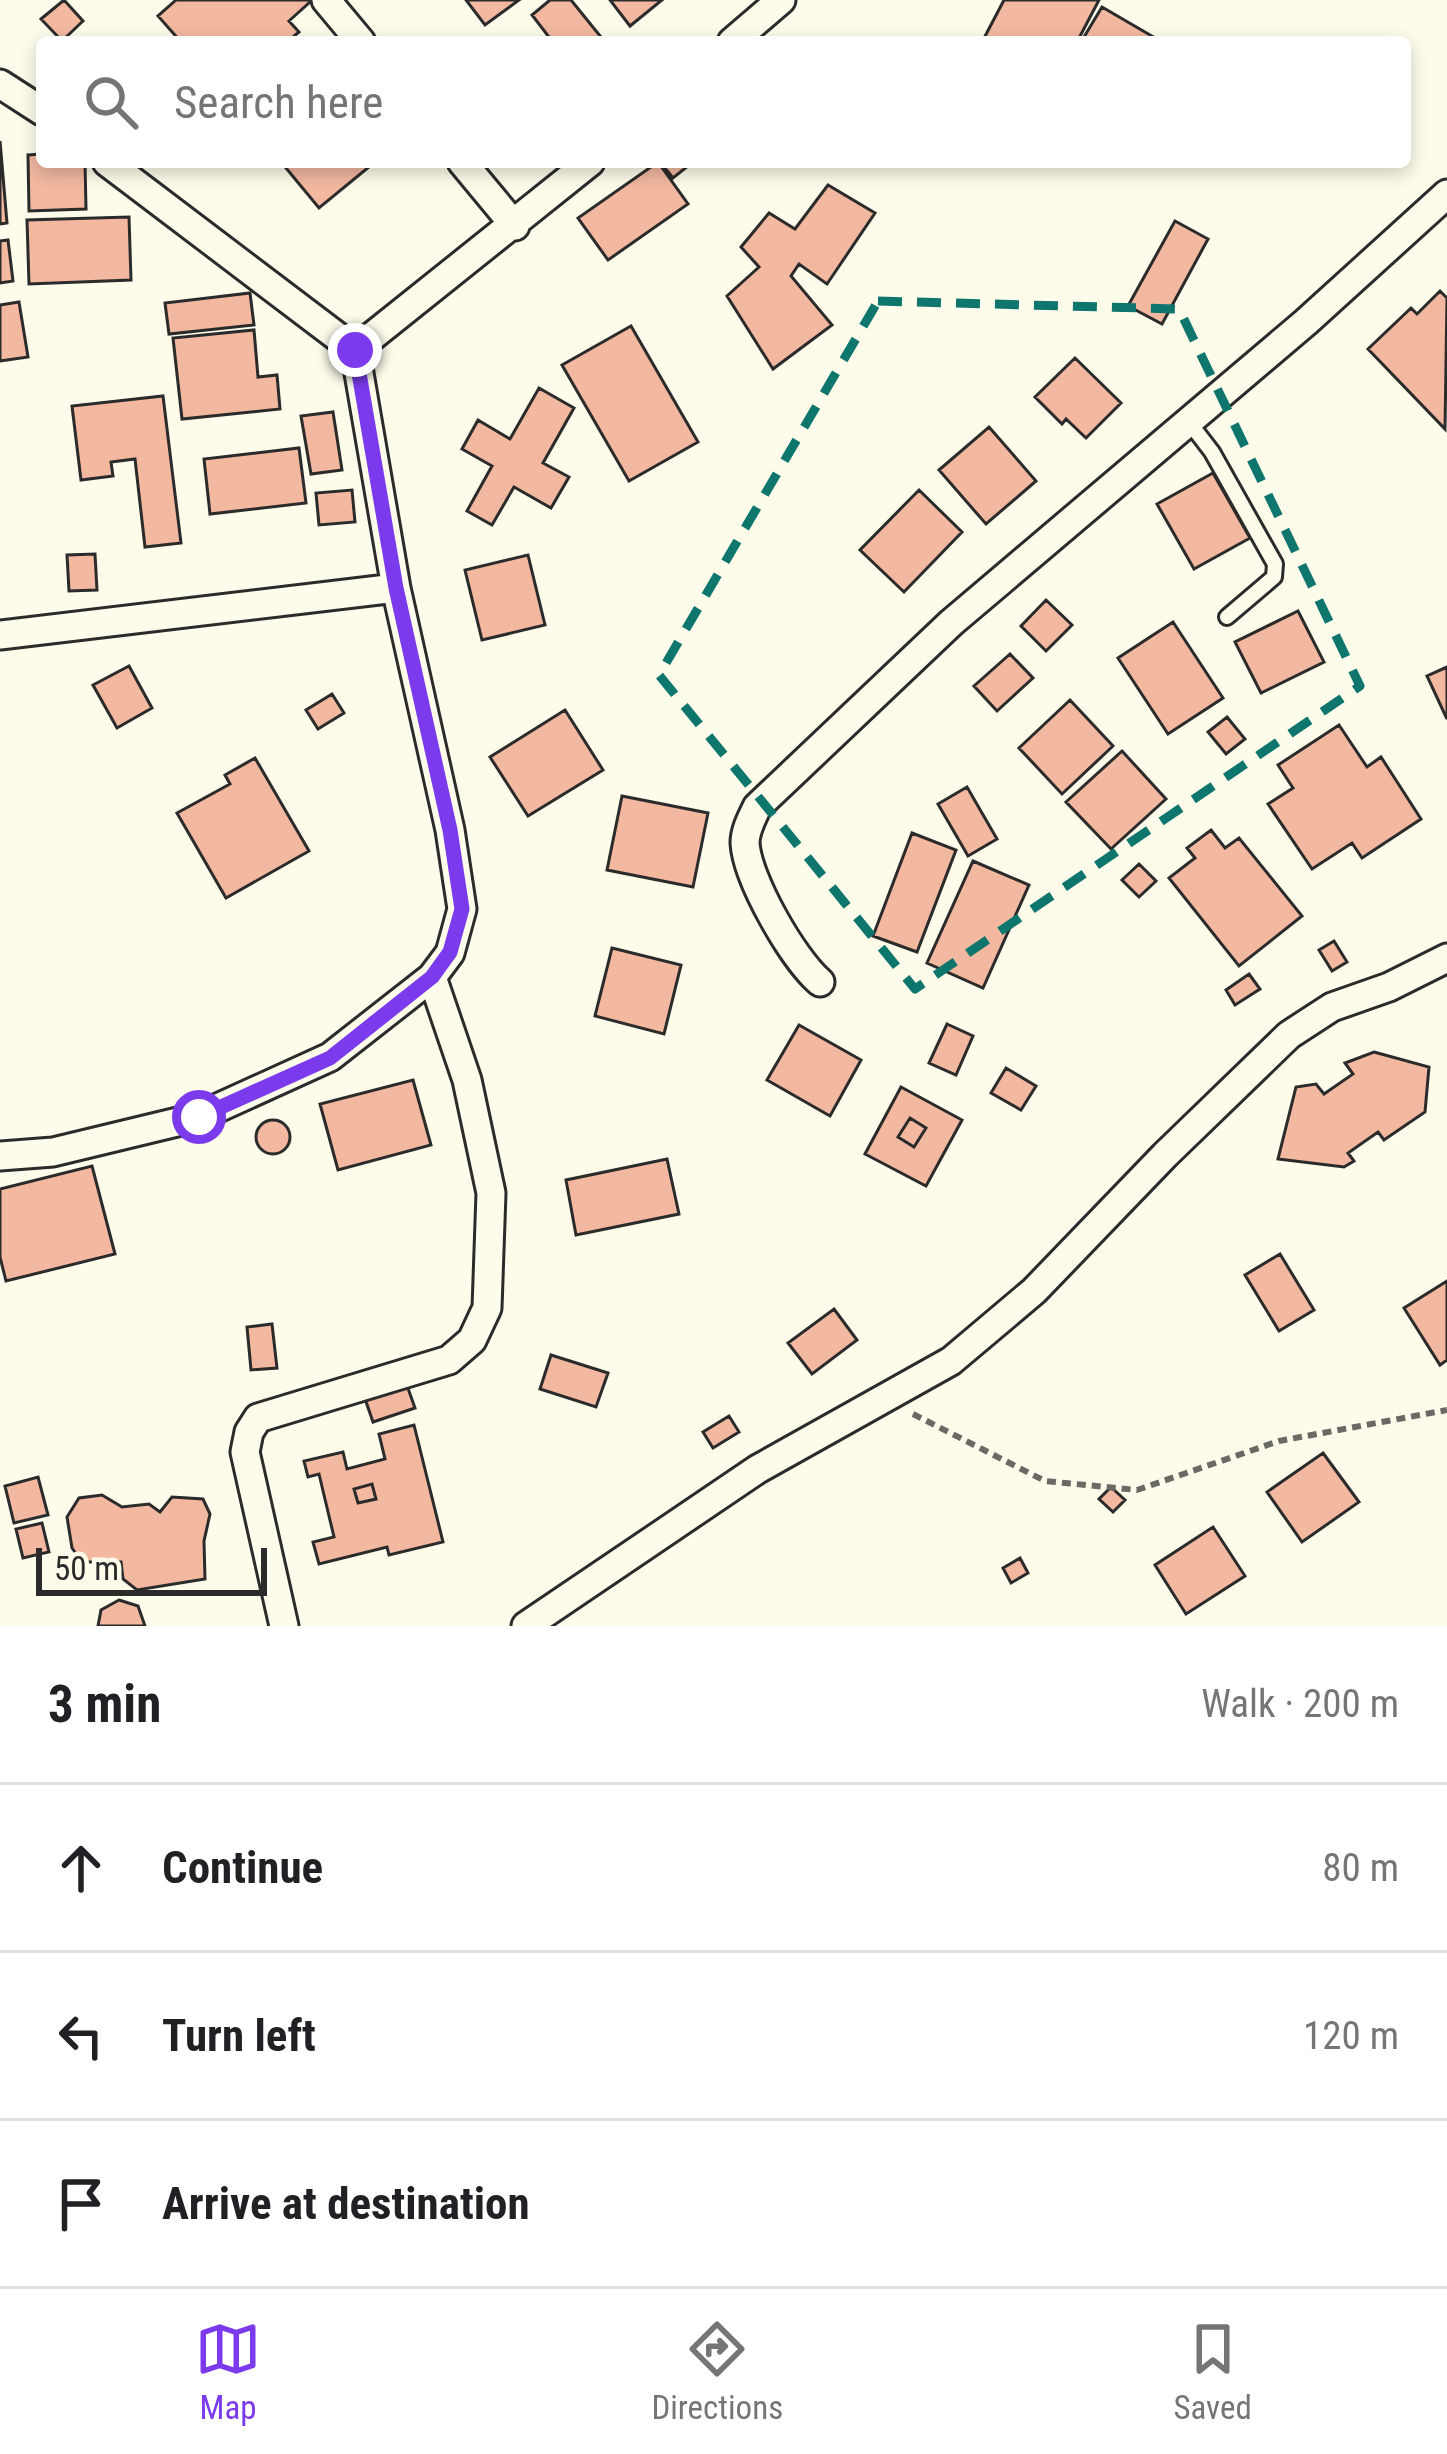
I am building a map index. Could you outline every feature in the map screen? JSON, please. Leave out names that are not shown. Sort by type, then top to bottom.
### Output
[{"type":"street","points":[[326,0],[356,36]]},
{"type":"street","points":[[739,36],[781,0]]},
{"type":"street","points":[[0,83],[36,107]]},
{"type":"street","points":[[0,1156],[53,1151],[199,1117],[330,1058],[432,977],[450,952],[462,909],[450,830],[396,588],[355,350],[115,168]]},
{"type":"street","points":[[467,168],[515,226]]},
{"type":"street","points":[[355,350],[583,168]]},
{"type":"street","points":[[820,982],[787,944],[750,865],[747,831],[757,807],[951,623],[1306,322],[1447,194]]},
{"type":"street","points":[[0,635],[396,588]]},
{"type":"street","points":[[526,1626],[758,1469],[951,1360],[1034,1291],[1289,1035],[1332,1007],[1389,987],[1447,958]]},
{"type":"street","points":[[284,1626],[245,1452],[249,1432],[258,1418],[449,1360],[472,1340],[487,1308],[491,1193],[467,1080],[432,977]]},
{"type":"lane","points":[[1189,422],[1212,452],[1275,564],[1274,577],[1227,617]]},
{"type":"path","points":[[883,1399],[1045,1481],[1137,1490],[1279,1441],[1447,1409]]},
{"type":"highlighted area","points":[[878,301],[1179,309],[1360,686],[915,989],[659,675]]},
{"type":"building","points":[[64,0],[83,21],[67,36],[57,36],[41,19]]},
{"type":"building","points":[[176,0],[310,2],[289,21],[299,32],[294,36],[176,36],[158,16]]},
{"type":"building","points":[[466,0],[519,0],[485,25]]},
{"type":"building","points":[[550,0],[571,0],[600,36],[548,36],[532,15]]},
{"type":"building","points":[[610,0],[662,0],[630,26]]},
{"type":"building","points":[[1004,0],[1099,0],[1080,36],[985,36]]},
{"type":"building","points":[[1102,7],[1152,36],[1085,36]]},
{"type":"building","points":[[0,141],[7,223],[0,224]]},
{"type":"building","points":[[36,154],[36,168],[85,168],[86,209],[29,211],[28,155]]},
{"type":"building","points":[[286,168],[368,168],[319,208]]},
{"type":"building","points":[[649,168],[662,168],[688,204],[608,260],[578,218]]},
{"type":"building","points":[[665,168],[686,168],[673,178]]},
{"type":"building","points":[[828,185],[875,213],[827,284],[799,264],[791,276],[832,325],[773,369],[727,296],[759,267],[741,247],[769,213],[795,229]]},
{"type":"building","points":[[129,217],[131,280],[29,284],[27,220]]},
{"type":"building","points":[[1175,221],[1208,239],[1162,324],[1128,306]]},
{"type":"building","points":[[8,240],[13,281],[0,283],[0,241]]},
{"type":"building","points":[[1440,291],[1447,298],[1445,429],[1368,349],[1411,308],[1417,314]]},
{"type":"building","points":[[250,293],[254,325],[169,334],[165,303]]},
{"type":"building","points":[[19,302],[28,357],[0,361],[0,305]]},
{"type":"building","points":[[631,326],[698,442],[629,481],[562,365]]},
{"type":"building","points":[[254,330],[258,377],[277,375],[280,409],[182,419],[173,338]]},
{"type":"building","points":[[1075,358],[1121,403],[1086,438],[1066,419],[1062,424],[1035,397]]},
{"type":"building","points":[[539,388],[574,408],[543,463],[569,477],[551,508],[514,487],[492,525],[467,511],[492,466],[462,449],[478,420],[510,439]]},
{"type":"building","points":[[163,396],[181,543],[145,547],[135,459],[111,462],[113,476],[81,480],[72,406]]},
{"type":"building","points":[[333,412],[342,470],[311,474],[301,416]]},
{"type":"building","points":[[989,427],[1036,481],[986,524],[939,470]]},
{"type":"building","points":[[299,448],[306,503],[210,514],[204,459]]},
{"type":"building","points":[[1213,473],[1250,538],[1194,569],[1157,504]]},
{"type":"building","points":[[352,490],[355,522],[319,525],[316,493]]},
{"type":"building","points":[[919,490],[962,532],[904,592],[860,550]]},
{"type":"building","points":[[95,554],[97,590],[69,591],[67,555]]},
{"type":"building","points":[[528,555],[545,625],[482,640],[465,570]]},
{"type":"building","points":[[1046,600],[1072,625],[1046,651],[1021,626]]},
{"type":"building","points":[[1298,611],[1324,662],[1261,693],[1235,642]]},
{"type":"building","points":[[1173,622],[1223,698],[1168,734],[1118,658]]},
{"type":"building","points":[[1010,654],[1033,678],[997,711],[974,686]]},
{"type":"building","points":[[129,666],[152,708],[117,728],[93,685]]},
{"type":"building","points":[[1447,667],[1447,719],[1427,676]]},
{"type":"building","points":[[332,694],[344,713],[318,729],[306,710]]},
{"type":"building","points":[[1070,700],[1113,746],[1062,794],[1019,748]]},
{"type":"building","points":[[565,710],[603,770],[528,816],[490,757]]},
{"type":"building","points":[[1227,717],[1245,739],[1226,754],[1208,732]]},
{"type":"building","points":[[1339,725],[1367,767],[1381,757],[1421,819],[1362,858],[1352,843],[1312,869],[1268,804],[1293,788],[1278,765]]},
{"type":"building","points":[[1122,751],[1166,799],[1111,849],[1066,802]]},
{"type":"building","points":[[255,758],[309,851],[226,898],[177,813],[230,784],[225,775]]},
{"type":"building","points":[[967,787],[997,839],[968,856],[938,804]]},
{"type":"building","points":[[622,796],[708,813],[693,887],[607,870]]},
{"type":"building","points":[[1211,830],[1225,848],[1239,838],[1302,916],[1239,966],[1169,878],[1195,858],[1187,848]]},
{"type":"building","points":[[912,833],[956,850],[917,952],[873,936]]},
{"type":"building","points":[[973,861],[1029,885],[983,988],[927,963]]},
{"type":"building","points":[[1139,864],[1156,881],[1139,897],[1122,880]]},
{"type":"building","points":[[1334,941],[1347,962],[1332,971],[1319,950]]},
{"type":"building","points":[[612,948],[681,965],[664,1034],[595,1016]]},
{"type":"building","points":[[1249,974],[1260,989],[1235,1005],[1226,990]]},
{"type":"building","points":[[947,1024],[973,1036],[956,1075],[929,1063]]},
{"type":"building","points":[[799,1025],[861,1060],[830,1116],[767,1080]]},
{"type":"building","points":[[1374,1052],[1429,1067],[1425,1112],[1384,1140],[1378,1132],[1348,1153],[1354,1161],[1344,1167],[1278,1159],[1296,1087],[1316,1084],[1324,1094],[1353,1074],[1345,1063]]},
{"type":"building","points":[[1006,1068],[1036,1086],[1021,1110],[991,1093]]},
{"type":"building","points":[[413,1080],[431,1145],[338,1170],[320,1104]]},
{"type":"building","points":[[901,1087],[962,1120],[926,1186],[865,1154]],"holes":[[[910,1118],[926,1128],[914,1147],[898,1137]]]},
{"type":"building","points":[[910,1118],[926,1128],[914,1147],[898,1137]]},
{"type":"building","points":[[273,1120],[285,1125],[290,1137],[285,1149],[273,1154],[261,1149],[256,1137],[261,1125]]},
{"type":"building","points":[[667,1159],[679,1214],[576,1235],[566,1180]]},
{"type":"building","points":[[92,1166],[115,1254],[6,1281],[0,1257],[0,1189]]},
{"type":"building","points":[[1280,1254],[1314,1310],[1279,1331],[1245,1275]]},
{"type":"building","points":[[1447,1281],[1447,1360],[1440,1365],[1404,1308]]},
{"type":"building","points":[[834,1309],[857,1340],[812,1374],[788,1343]]},
{"type":"building","points":[[272,1324],[277,1368],[251,1370],[247,1327]]},
{"type":"building","points":[[551,1355],[608,1373],[596,1407],[540,1389]]},
{"type":"building","points":[[404,1377],[415,1408],[373,1422],[362,1390]]},
{"type":"building","points":[[729,1416],[739,1432],[713,1448],[703,1432]]},
{"type":"building","points":[[414,1425],[443,1542],[389,1555],[387,1547],[319,1564],[313,1542],[334,1537],[319,1474],[308,1477],[304,1461],[343,1452],[347,1469],[385,1459],[379,1434]],"holes":[[[372,1484],[376,1499],[358,1503],[354,1489]]]},
{"type":"building","points":[[1323,1453],[1359,1502],[1302,1542],[1267,1492]]},
{"type":"building","points":[[38,1477],[48,1515],[14,1523],[5,1486]]},
{"type":"building","points":[[372,1484],[376,1499],[358,1503],[354,1489]]},
{"type":"building","points":[[1111,1487],[1125,1500],[1113,1512],[1099,1499]]},
{"type":"building","points":[[102,1495],[122,1507],[149,1504],[160,1512],[172,1497],[203,1499],[210,1514],[204,1541],[205,1579],[137,1590],[123,1579],[121,1562],[82,1562],[72,1548],[67,1517],[79,1498]]},
{"type":"building","points":[[42,1523],[49,1552],[23,1558],[16,1529]]},
{"type":"building","points":[[1213,1527],[1245,1576],[1186,1614],[1155,1565]]},
{"type":"building","points":[[1020,1558],[1028,1573],[1011,1583],[1003,1568]]},
{"type":"building","points":[[119,1600],[138,1606],[145,1626],[98,1626],[101,1610]]},
{"type":"route","points":[[199,1117],[330,1058],[432,977],[450,952],[462,909],[450,830],[396,588],[355,350]]}]
